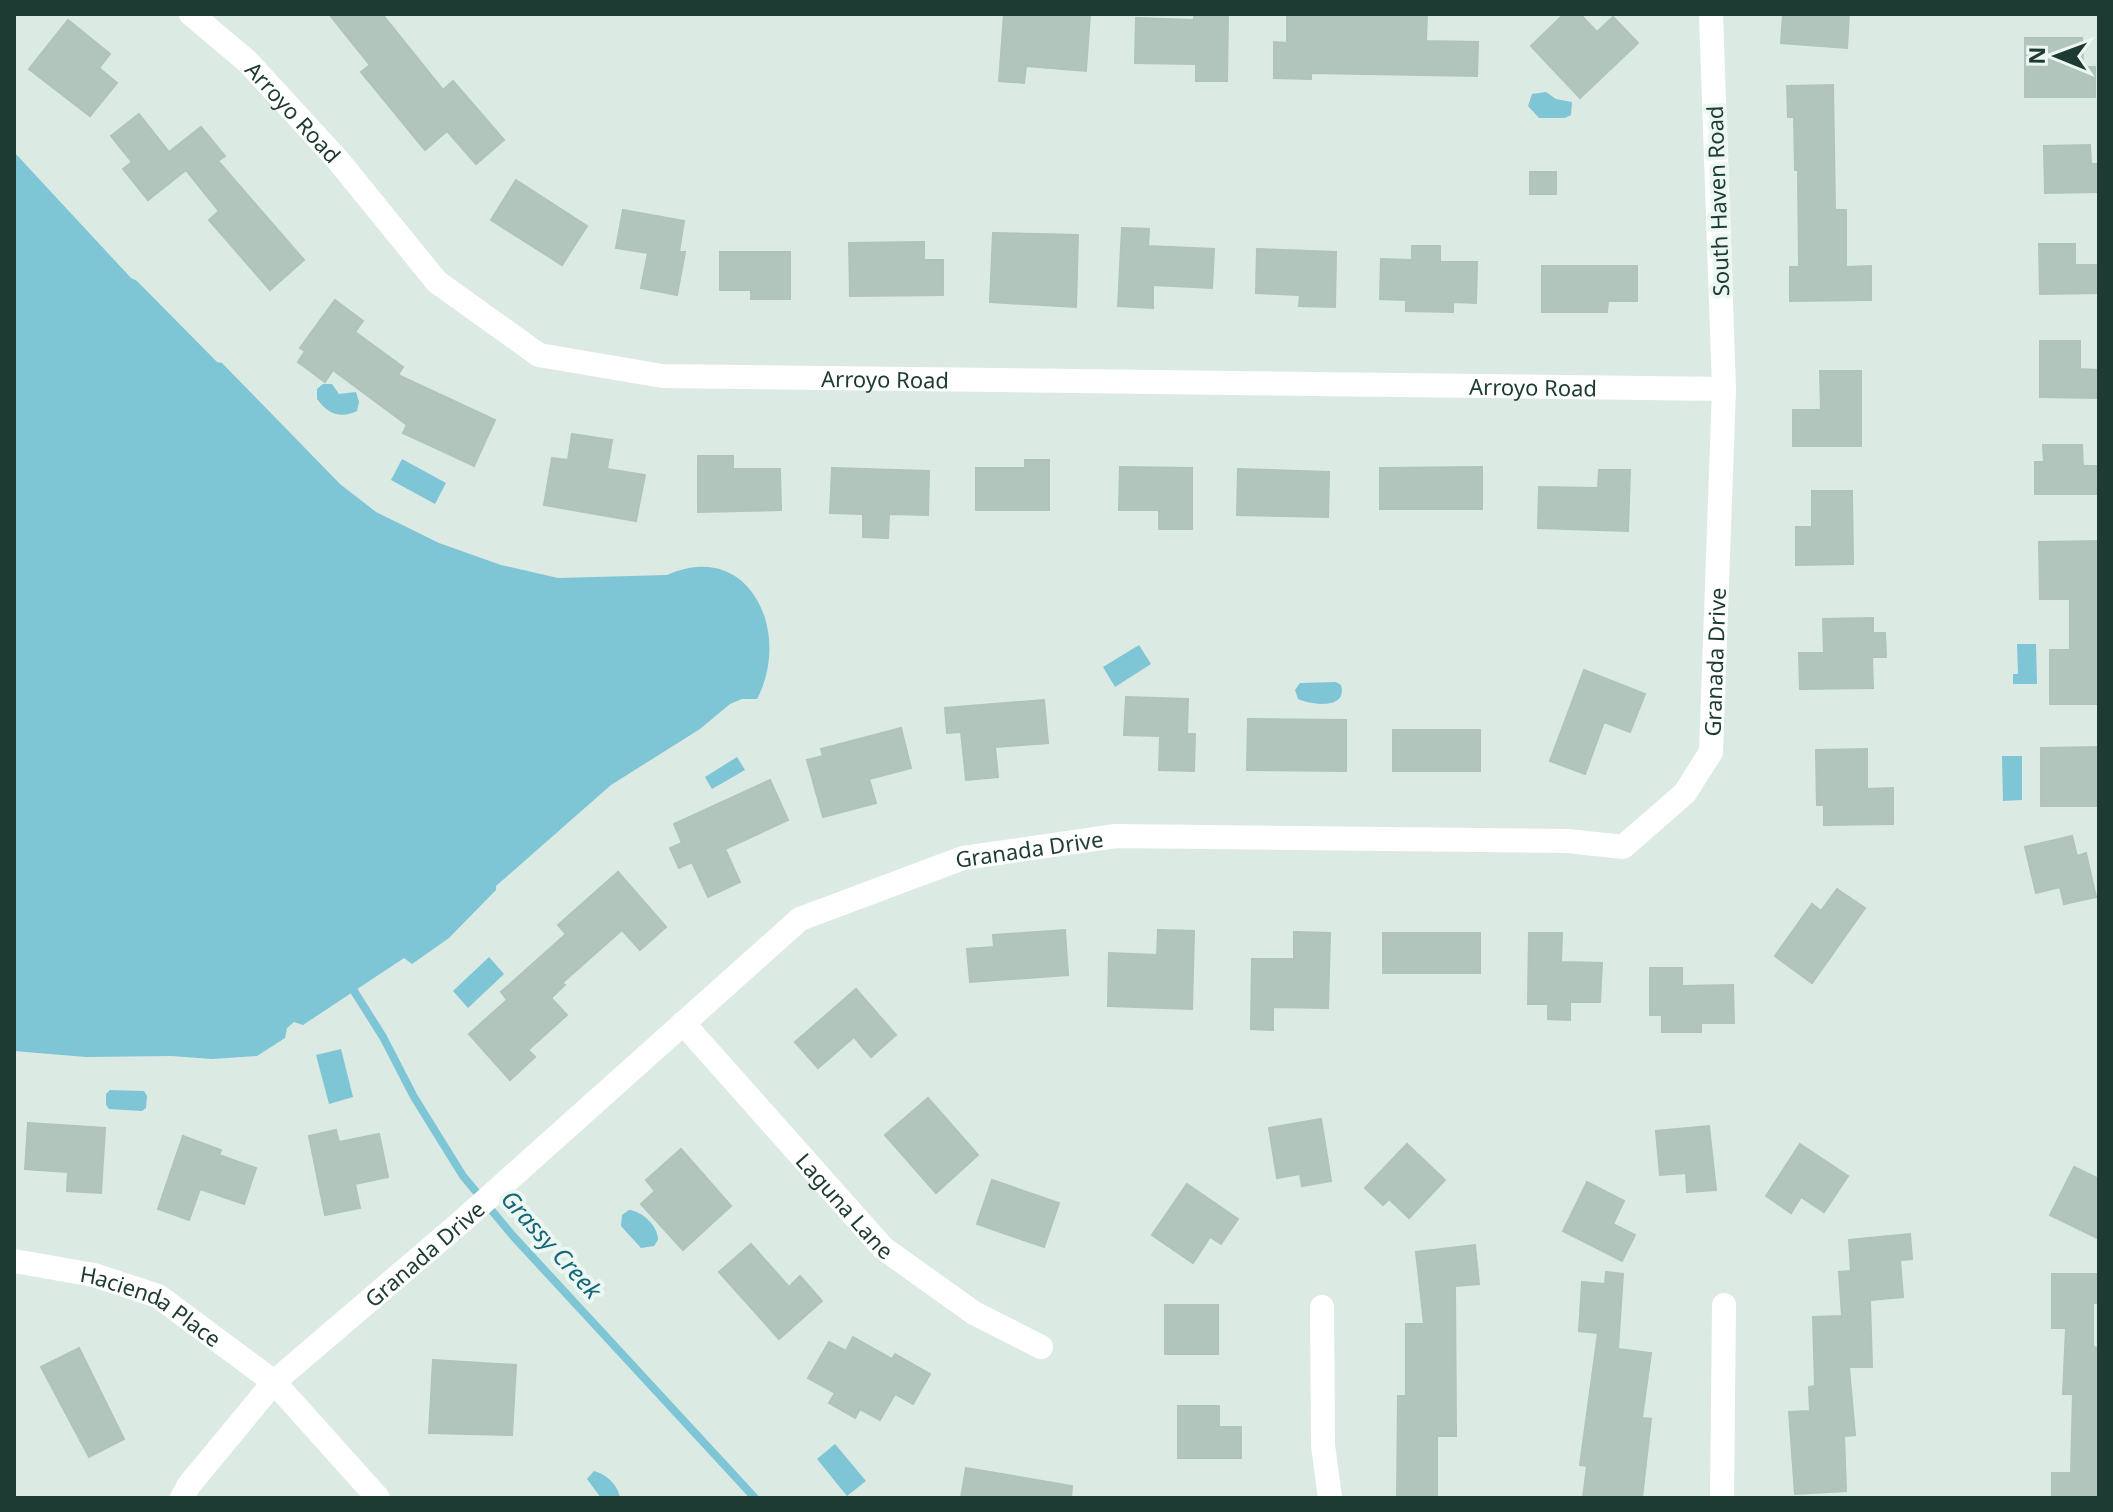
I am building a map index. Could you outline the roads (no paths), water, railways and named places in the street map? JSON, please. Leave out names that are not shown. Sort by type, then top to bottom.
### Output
[{"type":"street","name":"Arroyo Road","points":[[191,14],[248,62],[298,116],[437,282],[539,355],[662,376],[1724,389]]},
{"type":"street","name":"South Haven Road","points":[[1711,14],[1724,389]]},
{"type":"street","name":"Granada Drive","points":[[182,1498],[189,1485],[274,1382],[460,1223],[800,919],[963,858],[1116,836],[1568,841],[1623,847],[1685,793],[1711,752],[1724,389]]},
{"type":"street","name":"Laguna Lane","points":[[683,1023],[883,1248],[974,1313],[1041,1347]]},
{"type":"street","name":"Hacienda Place","points":[[14,1261],[94,1275],[158,1296],[274,1382],[378,1498]]},
{"type":"street","points":[[1722,1498],[1724,1305]]},
{"type":"street","points":[[1322,1307],[1323,1445],[1330,1498]]},
{"type":"water","points":[[1546,92],[1556,99],[1572,102],[1571,115],[1565,118],[1539,118],[1528,106],[1532,94]]},
{"type":"water","points":[[14,152],[131,278],[217,362],[222,363],[340,484],[376,512],[439,543],[501,565],[558,578],[667,575],[696,567],[721,569],[741,581],[756,598],[766,621],[769,647],[767,673],[757,699],[742,699],[730,704],[700,729],[611,785],[496,886],[496,890],[449,938],[412,964],[404,958],[303,1025],[294,1022],[287,1028],[285,1038],[257,1056],[212,1059],[86,1057],[14,1051]]},
{"type":"water","points":[[323,384],[332,384],[339,394],[356,392],[359,402],[357,411],[340,415],[326,408],[317,399],[317,389]]},
{"type":"water","points":[[402,459],[446,483],[435,504],[391,480]]},
{"type":"water","points":[[2017,644],[2036,644],[2037,684],[2013,684],[2013,674],[2018,674]]},
{"type":"water","points":[[1139,645],[1151,664],[1115,687],[1103,667]]},
{"type":"water","points":[[1336,682],[1341,685],[1342,693],[1339,699],[1327,704],[1298,699],[1295,690],[1300,683]]},
{"type":"water","points":[[2002,756],[2022,756],[2022,800],[2003,801]]},
{"type":"water","points":[[737,757],[745,770],[712,789],[705,777]]},
{"type":"water","points":[[489,957],[504,974],[468,1008],[453,991]]},
{"type":"water","points":[[341,1049],[353,1097],[329,1104],[316,1055]]},
{"type":"water","points":[[110,1090],[144,1091],[146,1108],[142,1111],[109,1109],[106,1094]]},
{"type":"water","points":[[629,1210],[639,1213],[652,1225],[658,1240],[654,1246],[641,1248],[621,1226],[622,1215]]},
{"type":"water","points":[[835,1444],[866,1481],[847,1496],[817,1459]]},
{"type":"water","points":[[594,1471],[611,1481],[620,1498],[601,1498],[587,1479]]},
{"type":"waterway","name":"Grassy Creek","points":[[354,991],[463,1176],[513,1236],[755,1498]]}]
